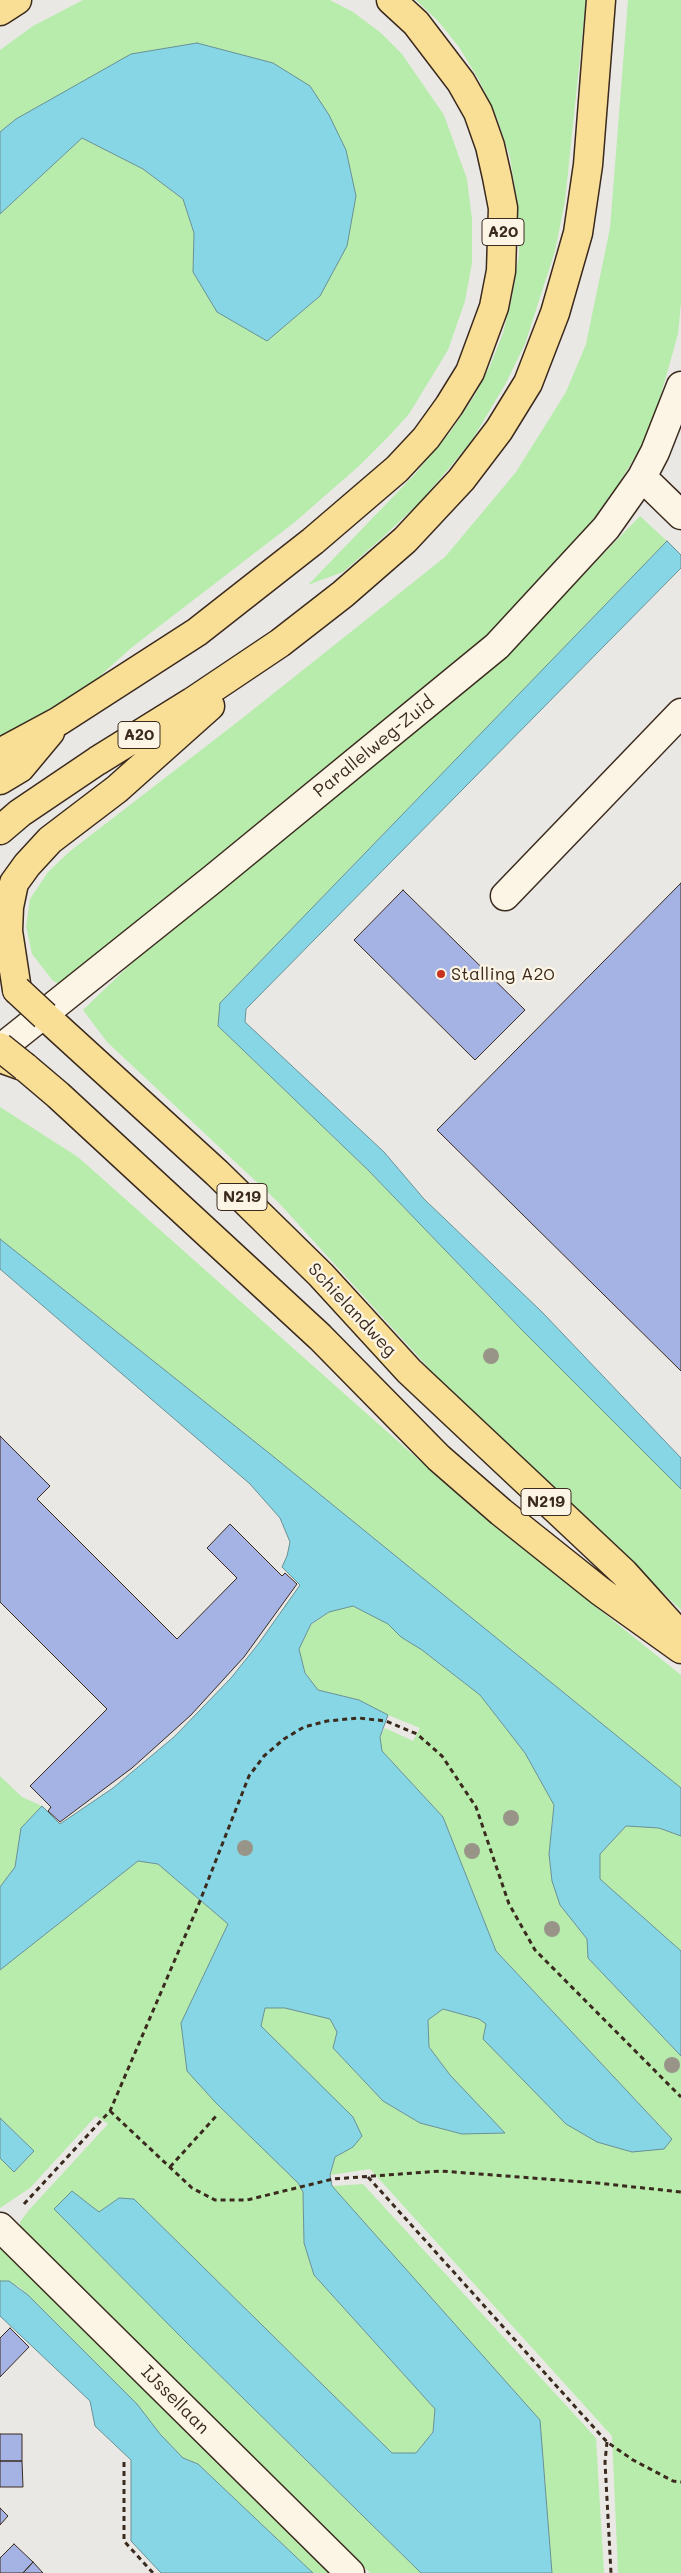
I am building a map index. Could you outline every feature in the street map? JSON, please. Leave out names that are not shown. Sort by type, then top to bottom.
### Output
[{"type":"main road","points":[[0,11],[18,0]]},
{"type":"main road","name":"A20","points":[[0,753],[59,721],[197,632],[363,499],[397,470],[426,438],[470,372],[494,307],[500,271],[503,208],[498,177],[478,112],[461,82],[416,23],[391,0]]},
{"type":"main road","name":"A20","points":[[0,830],[20,813],[97,761],[192,702],[280,643],[343,594],[405,540],[461,480],[499,430],[528,383],[555,313],[578,233],[588,164],[601,0]]},
{"type":"main road","name":"A20","points":[[8,988],[9,907],[14,883],[27,865],[50,840],[118,789],[280,643]]},
{"type":"main road","name":"A20","points":[[0,780],[20,768],[59,721]]},
{"type":"main road","name":"Schielandweg","points":[[0,960],[8,968],[8,988],[64,1035],[217,1173],[321,1275],[409,1371],[624,1573],[681,1636]]},
{"type":"main road","name":"N219","points":[[0,1048],[25,1067],[320,1337],[440,1458],[501,1512],[600,1591],[681,1649]]},
{"type":"main road","name":"N219","points":[[0,1058],[25,1067]]},
{"type":"street","name":"Parallelweg-Zuid","points":[[0,1048],[214,878],[497,646],[606,528],[642,477],[655,452],[681,386]]},
{"type":"street","points":[[642,477],[681,515]]},
{"type":"street","points":[[505,896],[681,714]]},
{"type":"street","name":"IJssellaan","points":[[9,2219],[350,2573]]},
{"type":"path","points":[[9,2219],[110,2111],[198,1906],[249,1776],[264,1756],[284,1739],[304,1727],[326,1721],[358,1718],[386,1721],[417,1734],[442,1756],[476,1808],[509,1904],[535,1950],[681,2097]]},
{"type":"path","points":[[110,2111],[192,2188],[215,2200],[247,2200],[333,2180],[441,2171],[597,2182],[681,2192]]},
{"type":"path","points":[[170,2167],[218,2114]]},
{"type":"path","points":[[368,2177],[607,2442],[649,2469],[673,2481],[681,2482]]},
{"type":"path","points":[[607,2442],[605,2462],[612,2573]]},
{"type":"path","points":[[124,2462],[124,2540],[152,2573]]},
{"type":"green space","points":[[83,0],[330,0],[353,12],[381,33],[402,54],[444,115],[467,179],[472,219],[472,263],[465,301],[448,350],[409,414],[389,436],[359,466],[295,522],[131,648],[90,685],[0,739],[0,214],[82,138],[143,169],[183,199],[194,233],[193,273],[267,341],[320,296],[356,196],[16,119],[0,132],[0,50],[33,26]]},
{"type":"green space","points":[[416,0],[586,0],[565,201],[555,251],[525,344],[506,383],[471,442],[422,500],[381,539],[343,572],[308,585],[415,474],[451,431],[475,395],[490,366],[503,333],[512,297],[519,254],[518,208],[510,157],[498,121],[479,80],[459,47],[438,21]]},
{"type":"green space","points":[[628,0],[681,0],[681,303],[678,334],[651,430],[599,517],[477,645],[61,985],[53,981],[32,954],[26,926],[30,899],[48,872],[69,852],[240,720],[445,557],[516,472],[566,392],[586,344],[610,228]]},
{"type":"green space","points":[[640,516],[667,541],[220,1003],[218,1026],[368,1170],[523,1331],[681,1489],[681,1610],[453,1395],[279,1203],[107,1042],[83,1010],[138,957],[494,667]]},
{"type":"green space","points":[[0,1107],[78,1157],[473,1508],[681,1675],[681,1788],[269,1453],[0,1239]]},
{"type":"green space","points":[[353,1606],[388,1624],[401,1637],[422,1650],[480,1695],[525,1753],[554,1805],[549,1854],[552,1881],[560,1905],[587,1939],[588,1958],[681,2056],[681,2573],[618,2573],[612,2436],[370,2169],[331,2175],[335,2157],[353,2147],[261,2026],[265,2008],[285,2008],[330,2018],[337,2032],[333,2048],[383,2101],[420,2123],[462,2134],[450,2075],[429,2047],[428,2020],[443,2009],[479,2019],[672,2139],[496,1951],[443,1817],[382,1751],[380,1737],[385,1728],[413,1741],[420,1728],[388,1715],[359,1700],[318,1690],[305,1673],[299,1649],[311,1625],[329,1612]]},
{"type":"green space","points":[[0,1776],[22,1797],[42,1806],[21,1828],[15,1867],[0,1887]]},
{"type":"green space","points":[[626,1826],[659,1828],[681,1836],[681,1951],[600,1879],[600,1854]]},
{"type":"green space","points":[[138,1861],[158,1864],[228,1924],[181,2023],[216,2103],[294,2178],[303,2192],[304,2243],[314,2275],[435,2409],[433,2432],[416,2453],[392,2453],[134,2199],[119,2198],[99,2212],[187,2343],[421,2573],[370,2573],[20,2228],[20,2222],[29,2210],[108,2124],[96,2116],[30,2188],[0,2208],[0,2158],[14,2172],[34,2151],[0,2118],[0,1970]]},
{"type":"green space","points":[[363,2184],[596,2438],[604,2573],[552,2573],[540,2420],[332,2186]]},
{"type":"green space","points":[[0,2245],[334,2573],[313,2573],[198,2464],[183,2458],[160,2434],[137,2404],[28,2295],[18,2286],[0,2281]]},
{"type":"water","points":[[197,43],[273,63],[310,86],[329,115],[346,150],[356,196],[347,246],[320,296],[267,341],[217,312],[193,272],[194,233],[183,199],[143,169],[82,138],[0,214],[0,132],[16,119],[131,54]]},
{"type":"water","points":[[667,541],[681,555],[681,568],[246,1009],[245,1022],[384,1152],[424,1199],[542,1312],[681,1458],[681,1489],[523,1331],[368,1170],[218,1026],[220,1003]]},
{"type":"water","points":[[0,1239],[269,1453],[681,1788],[681,1836],[659,1828],[626,1826],[600,1854],[600,1879],[681,1951],[681,2056],[588,1958],[587,1939],[560,1905],[552,1881],[549,1854],[554,1805],[525,1753],[480,1695],[422,1650],[401,1637],[388,1624],[353,1606],[329,1612],[311,1624],[299,1649],[305,1673],[318,1690],[359,1700],[388,1715],[380,1737],[382,1751],[443,1817],[496,1951],[672,2139],[664,2149],[632,2152],[597,2142],[566,2124],[483,2039],[486,2024],[479,2019],[443,2009],[428,2020],[429,2047],[450,2075],[505,2133],[462,2134],[420,2123],[383,2101],[333,2048],[337,2032],[330,2019],[285,2008],[265,2008],[261,2026],[353,2117],[362,2136],[353,2147],[335,2157],[330,2175],[332,2186],[540,2420],[552,2573],[421,2573],[54,2209],[72,2191],[99,2212],[119,2198],[134,2199],[392,2453],[416,2453],[433,2432],[435,2409],[314,2275],[304,2243],[303,2192],[298,2183],[216,2103],[187,2071],[181,2023],[228,1924],[158,1864],[138,1861],[0,1970],[0,1887],[15,1867],[21,1828],[42,1806],[60,1824],[113,1788],[174,1737],[231,1678],[259,1643],[300,1585],[282,1567],[290,1542],[280,1518],[250,1484],[0,1269]]},
{"type":"water","points":[[0,2118],[34,2151],[14,2172],[0,2158]]},
{"type":"water","points":[[0,2281],[9,2281],[28,2295],[137,2404],[160,2434],[183,2458],[198,2464],[313,2573],[161,2573],[131,2541],[131,2460],[95,2426],[90,2401],[0,2316]]},
{"type":"building","points":[[681,883],[681,1371],[437,1130]]},
{"type":"building","points":[[403,890],[525,1010],[475,1060],[354,940]]},
{"type":"building","points":[[0,1436],[50,1486],[37,1499],[177,1639],[237,1578],[207,1548],[230,1524],[282,1576],[285,1573],[297,1584],[244,1657],[191,1715],[132,1768],[60,1822],[48,1811],[51,1807],[30,1786],[107,1709],[0,1602]]},
{"type":"building","points":[[10,2328],[29,2347],[0,2377],[0,2338]]},
{"type":"building","points":[[0,2434],[22,2434],[22,2461],[0,2461]]},
{"type":"building","points":[[0,2461],[22,2461],[23,2487],[0,2487]]},
{"type":"building","points":[[0,2508],[8,2516],[0,2525]]},
{"type":"building","points":[[14,2544],[33,2562],[23,2573],[0,2573],[0,2558]]},
{"type":"building","points":[[33,2562],[43,2573],[23,2573]]},
{"type":"place","name":"Stalling A20","points":[[441,974]]}]
